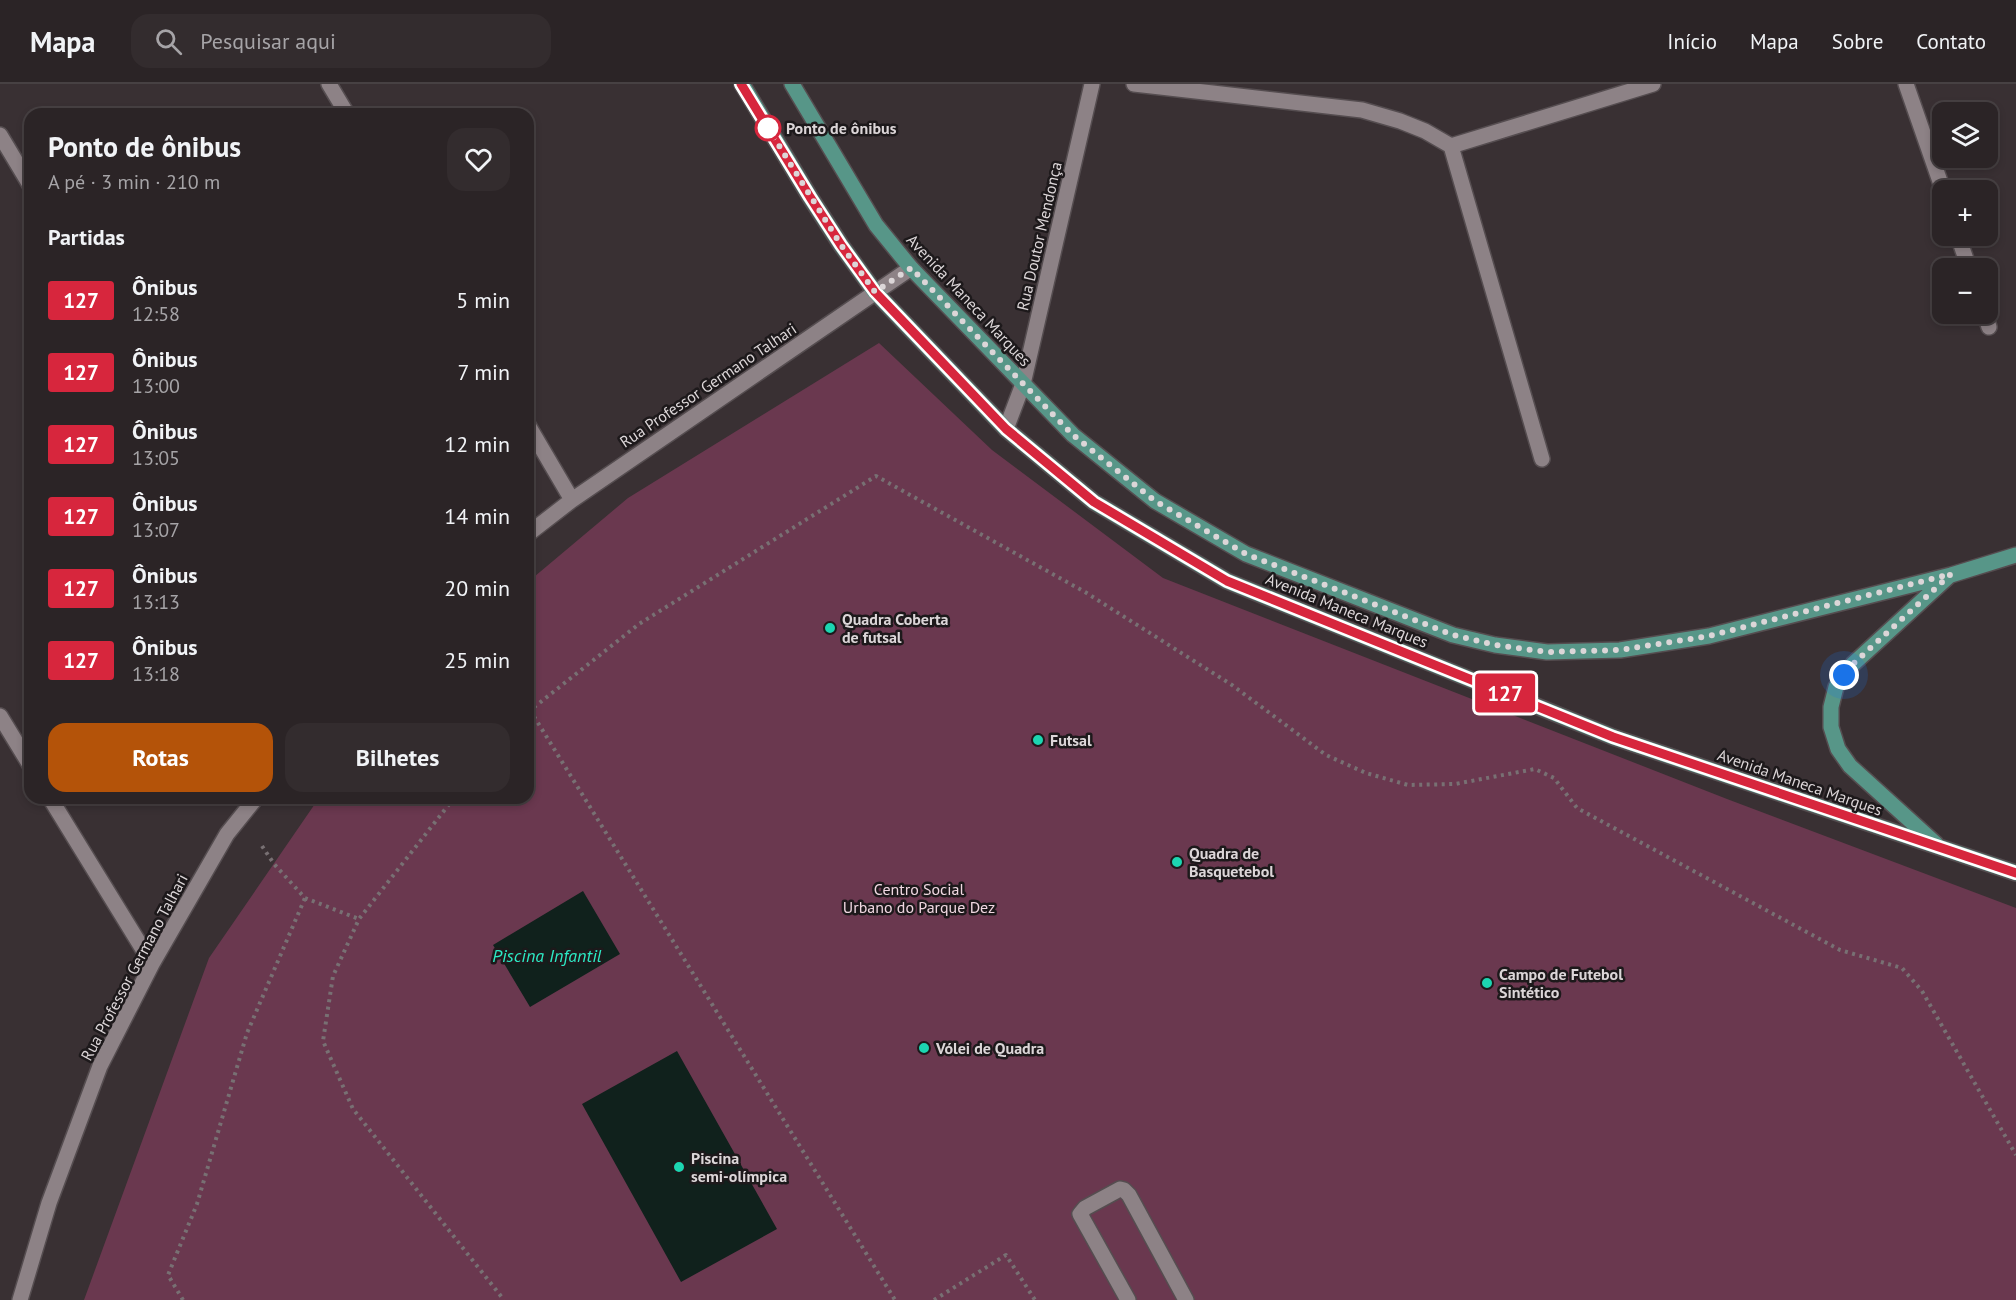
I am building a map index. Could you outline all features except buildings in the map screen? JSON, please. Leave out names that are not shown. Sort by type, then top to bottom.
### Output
[{"type":"main road","name":"Avenida Maneca Marques","points":[[741,84],[822,217],[875,292],[1006,429],[1094,502],[1227,581],[1613,737],[2016,873]]},
{"type":"main road","name":"Avenida Maneca Marques","points":[[792,84],[876,225],[911,268],[1073,435],[1155,501],[1246,554],[1453,635],[1495,645],[1547,652],[1620,650],[1709,636],[2016,555]]},
{"type":"main road","points":[[1941,848],[1850,766],[1838,749],[1831,727],[1831,707],[1836,687],[1853,664],[1951,574]]},
{"type":"street","points":[[329,84],[343,108]]},
{"type":"street","name":"Rua Doutor Mendonça","points":[[1006,429],[1023,384],[1092,84]]},
{"type":"street","points":[[1134,84],[1362,110],[1425,131],[1451,146],[1542,459]]},
{"type":"street","points":[[1451,146],[1653,84]]},
{"type":"street","points":[[1906,84],[1940,180]]},
{"type":"street","points":[[0,135],[24,175]]},
{"type":"street","name":"Rua Professor Germano Talhari","points":[[534,529],[572,500],[911,268]]},
{"type":"street","points":[[534,435],[572,500]]},
{"type":"street","points":[[0,716],[24,755]]},
{"type":"street","points":[[54,804],[152,964]]},
{"type":"street","name":"Rua Professor Germano Talhari","points":[[20,1300],[49,1203],[100,1066],[152,964],[227,834],[251,804]]},
{"type":"street","points":[[1128,1300],[1080,1214],[1085,1208],[1120,1189],[1129,1195],[1186,1300]]},
{"type":"path","points":[[534,707],[639,624],[876,476],[1085,592],[1232,685],[1326,755],[1366,773],[1408,785],[1455,784],[1535,769],[1554,778],[1576,808],[1840,950],[1902,968],[1922,991],[2016,1155]]},
{"type":"path","points":[[534,719],[895,1300]]},
{"type":"path","points":[[449,804],[359,919],[333,976],[323,1041],[353,1109],[504,1300]]},
{"type":"path","points":[[241,817],[274,864],[305,898],[359,919]]},
{"type":"path","points":[[183,1300],[168,1275],[197,1204],[247,1033],[305,898]]},
{"type":"path","points":[[934,1300],[1006,1255],[1035,1300]]},
{"type":"green space","name":"Centro Social Urbano do Parque Dez","points":[[879,343],[992,450],[1163,578],[1727,799],[2016,908],[2016,1300],[84,1300],[209,958],[315,804],[534,804],[534,577],[628,498]]},
{"type":"water","name":"Piscina Infantil","points":[[583,891],[620,954],[530,1007],[493,945]]},
{"type":"water","name":"Piscina semi-olímpica","points":[[677,1051],[777,1229],[681,1282],[582,1104]]},
{"type":"bus line","name":"127","points":[[741,84],[810,197],[875,292],[1006,429],[1094,502],[1227,581],[1613,737],[2016,873]]},
{"type":"place","name":"Ponto de ônibus","points":[[768,128]]},
{"type":"place","name":"Quadra Coberta de futsal","points":[[830,628]]},
{"type":"place","name":"Futsal","points":[[1038,740]]},
{"type":"place","name":"Quadra de Basquetebol","points":[[1177,862]]},
{"type":"place","name":"Campo de Futebol Sintético","points":[[1487,983]]},
{"type":"place","name":"Vólei de Quadra","points":[[924,1048]]},
{"type":"place","name":"Piscina semi-olímpica","points":[[679,1167]]},
{"type":"route","points":[[768,128],[841,245],[875,292],[911,268],[1073,435],[1155,501],[1246,554],[1453,635],[1495,645],[1547,652],[1620,650],[1709,636],[1951,574],[1853,664],[1844,675]]}]
